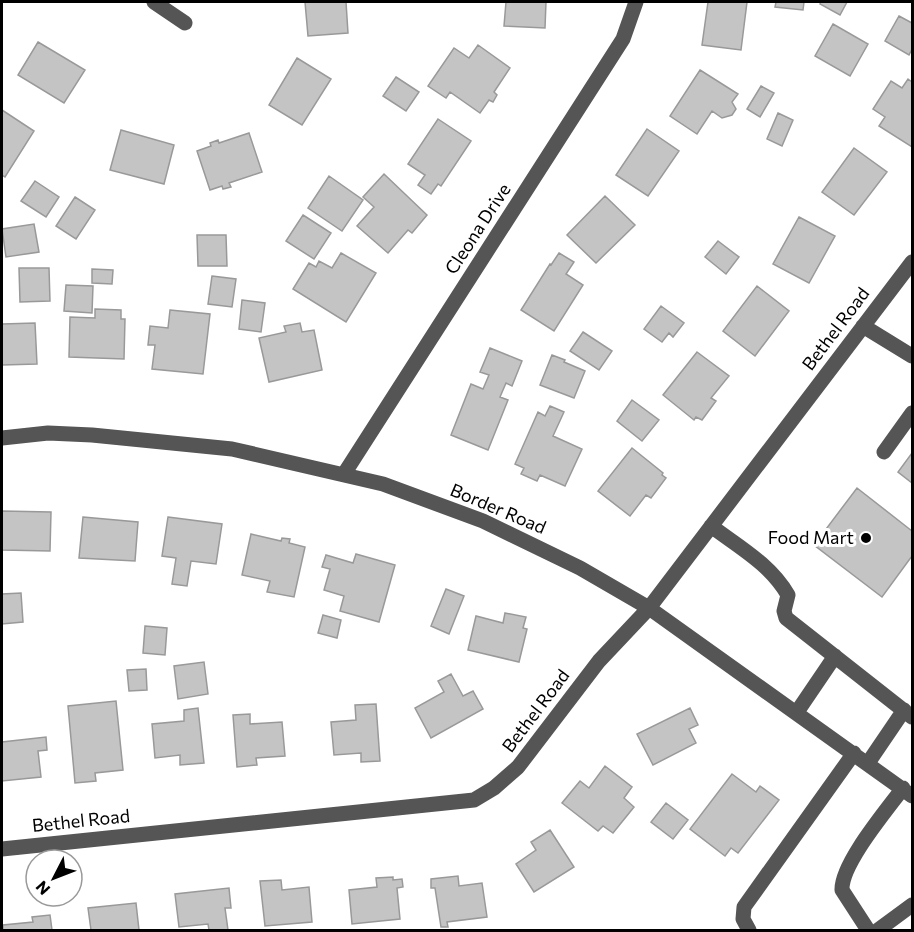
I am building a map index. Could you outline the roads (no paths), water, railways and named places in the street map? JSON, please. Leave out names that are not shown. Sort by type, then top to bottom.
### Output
[{"type":"street","points":[[154,2],[185,23]]},
{"type":"street","name":"Cleona Drive","points":[[344,474],[623,39],[636,2]]},
{"type":"street","name":"Bethel Road","points":[[2,849],[474,800],[494,788],[518,767],[599,661],[649,608],[912,262]]},
{"type":"street","points":[[863,327],[912,356]]},
{"type":"street","points":[[884,452],[912,413]]},
{"type":"street","name":"Border Road","points":[[2,438],[48,433],[92,435],[232,449],[383,484],[483,521],[580,568],[649,608],[908,792]]},
{"type":"street","points":[[711,526],[763,564],[778,579],[788,595],[784,611],[786,618],[908,714],[868,763]]},
{"type":"street","points":[[797,712],[835,656]]},
{"type":"street","points":[[749,930],[743,919],[744,907],[854,753]]},
{"type":"street","points":[[868,930],[842,890],[842,883],[852,859],[908,792]]},
{"type":"street","points":[[878,930],[912,905]]},
{"type":"place","name":"Food Mart","points":[[866,538]]}]
